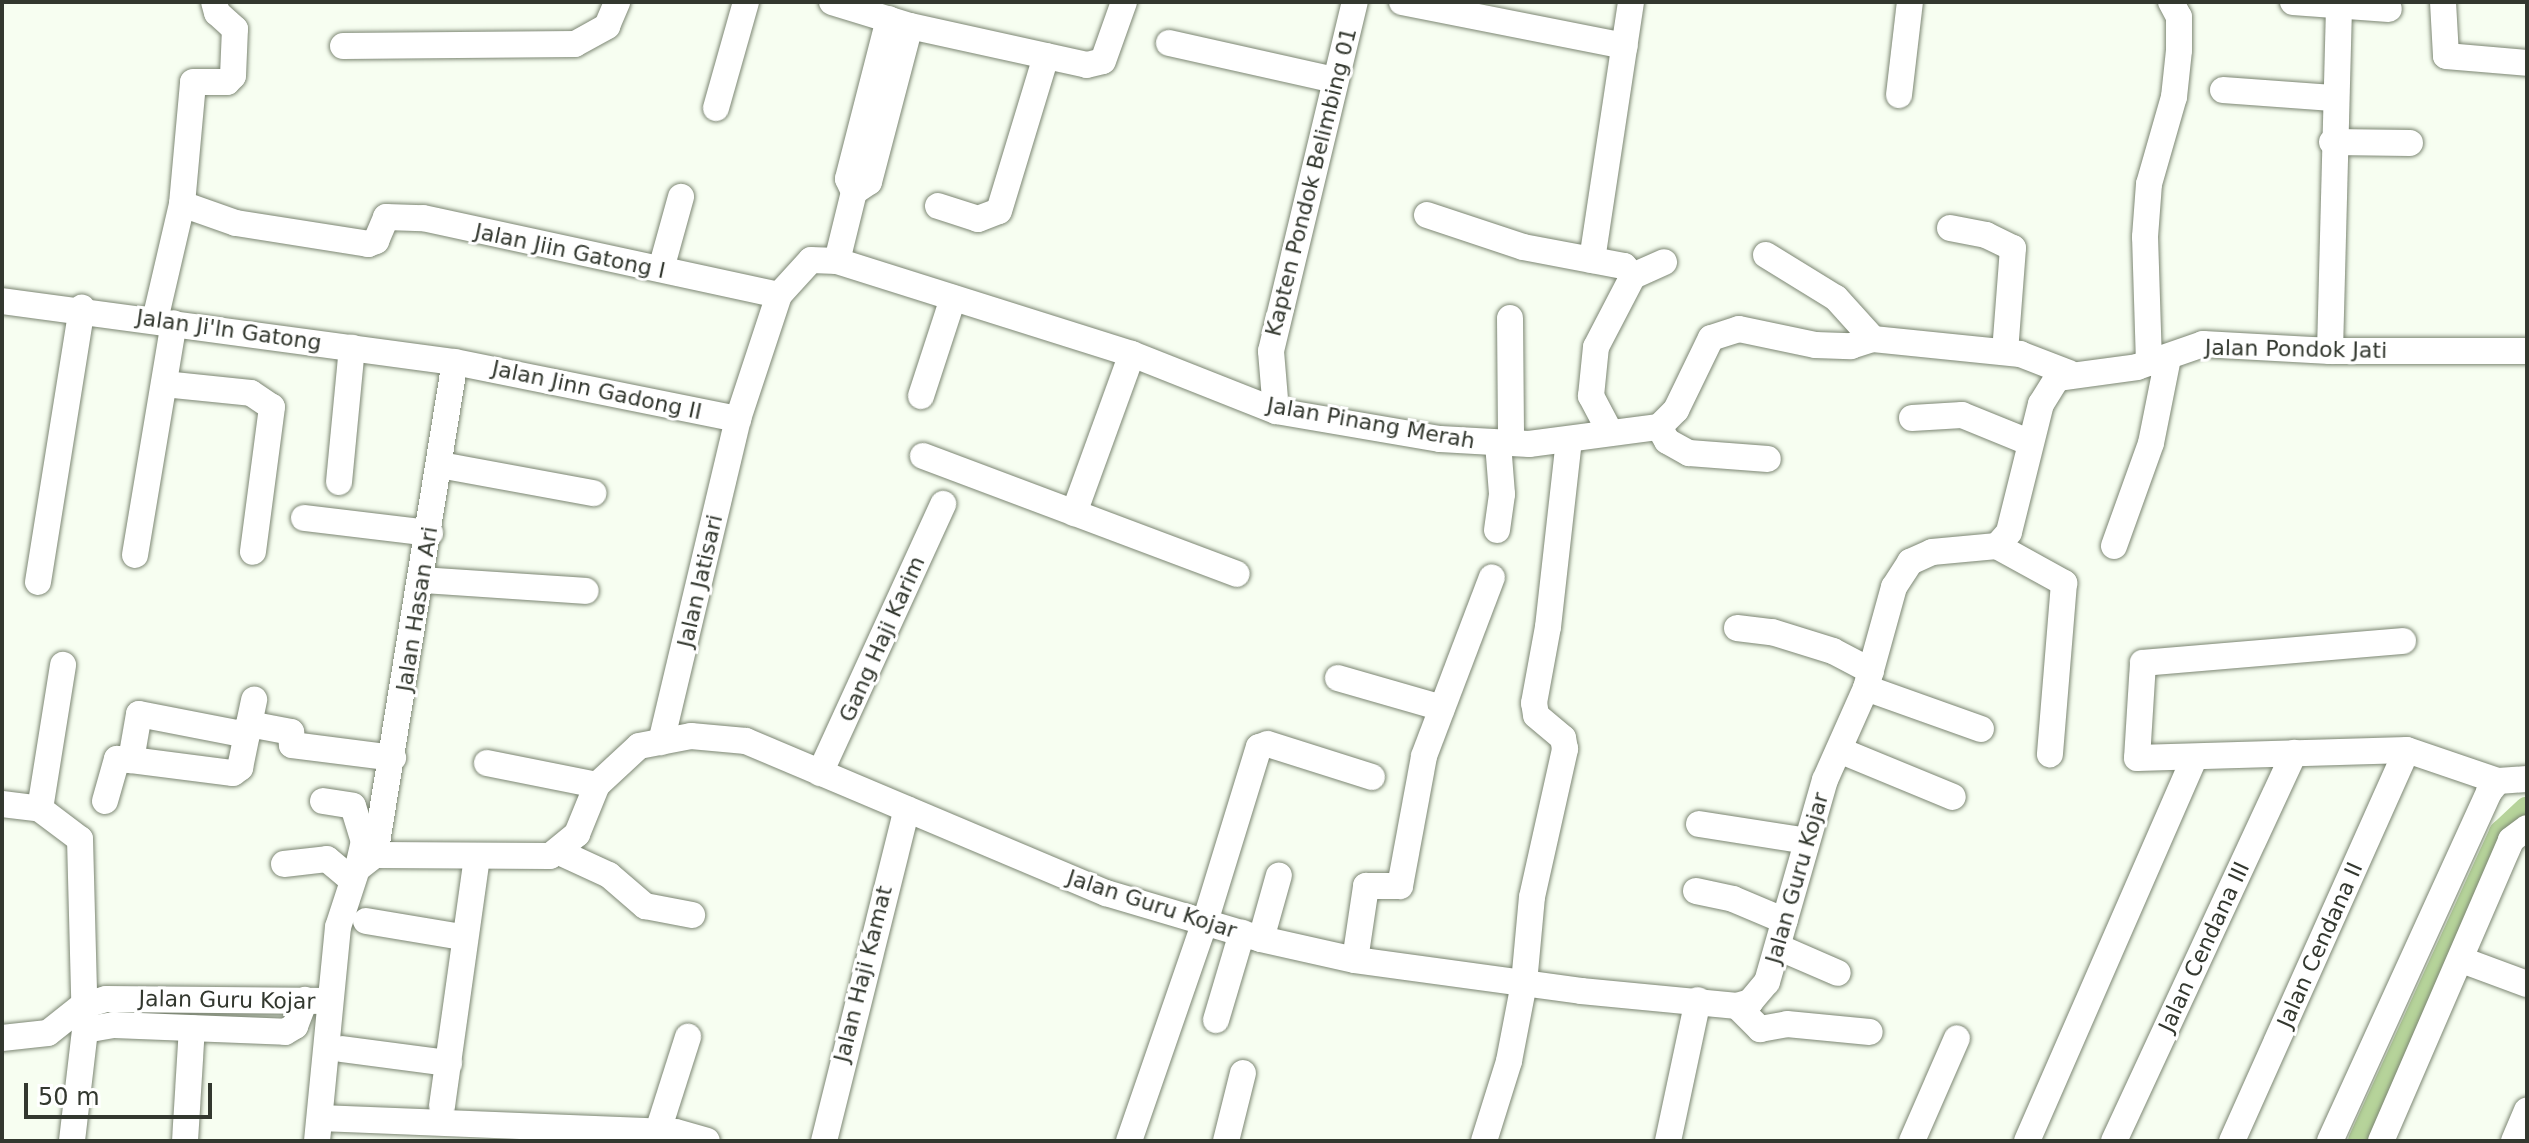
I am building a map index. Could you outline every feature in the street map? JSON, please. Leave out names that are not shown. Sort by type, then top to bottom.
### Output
[{"type":"street","points":[[135,555],[164,384],[164,321],[182,204],[193,82],[227,82],[233,76],[235,29],[217,13],[214,2]]},
{"type":"street","points":[[343,46],[575,44],[607,26],[617,2]]},
{"type":"street","points":[[716,108],[746,2]]},
{"type":"street","points":[[832,2],[1087,65],[1103,61],[1124,2]]},
{"type":"street","name":"Kapten Pondok Belimbing 01","points":[[1276,411],[1271,351],[1355,2]]},
{"type":"street","points":[[1402,2],[1625,46]]},
{"type":"street","points":[[1592,260],[1631,2]]},
{"type":"street","points":[[1899,95],[1910,2]]},
{"type":"street","points":[[2114,546],[2151,443],[2159,360],[2145,237],[2149,184],[2174,97],[2179,17],[2171,2]]},
{"type":"street","points":[[2293,2],[2389,9]]},
{"type":"street","points":[[2443,2],[2446,56],[2527,63]]},
{"type":"street","points":[[2330,351],[2333,98],[2339,6]]},
{"type":"street","points":[[738,419],[779,295],[811,260],[837,261],[854,192],[848,179],[884,15]]},
{"type":"street","points":[[1169,43],[1335,80]]},
{"type":"street","points":[[938,206],[978,219],[999,211],[1046,56]]},
{"type":"street","points":[[2223,90],[2333,98]]},
{"type":"street","points":[[2332,142],[2410,143]]},
{"type":"street","points":[[661,269],[681,197]]},
{"type":"street","name":"Jalan Jiin Gatong I","points":[[182,204],[236,223],[352,243],[376,241],[381,224],[395,215],[779,295]]},
{"type":"street","points":[[1427,215],[1523,247],[1624,266],[1633,276]]},
{"type":"street","points":[[1950,228],[1986,235],[2013,248],[2005,352]]},
{"type":"street","points":[[1766,255],[1825,289],[1873,339]]},
{"type":"street","name":"Jalan Pinang Merah","points":[[837,261],[1132,354],[1276,411],[1440,439],[1504,443],[1569,440],[1659,427]]},
{"type":"street","points":[[1610,432],[1591,396],[1596,347],[1633,276],[1664,262]]},
{"type":"street","points":[[921,396],[953,298]]},
{"type":"street","name":"Jalan Ji'ln Gatong","points":[[2,301],[82,308],[455,362]]},
{"type":"street","points":[[38,582],[82,308]]},
{"type":"street","points":[[1497,530],[1502,494],[1510,318]]},
{"type":"street","points":[[1768,459],[1689,453],[1667,441],[1659,427],[1676,410],[1711,338],[1723,330],[1739,329],[1815,345],[1851,346],[1873,339],[2005,352],[2055,364],[2069,373],[2049,385],[2009,532],[1997,546],[2064,583],[2050,754]]},
{"type":"street","name":"Jalan Pondok Jati","points":[[2069,373],[2159,360],[2217,343],[2330,351],[2527,351]]},
{"type":"street","points":[[339,482],[352,348]]},
{"type":"street","points":[[1074,513],[1132,354]]},
{"type":"street","name":"Jalan Jinn Gadong II","points":[[455,362],[738,419]]},
{"type":"street","name":"Jalan Hasan Ari","points":[[361,868],[393,758],[455,362]]},
{"type":"street","points":[[164,384],[251,393],[272,407],[253,552]]},
{"type":"street","points":[[1912,418],[1962,415],[2031,443]]},
{"type":"street","name":"Jalan Jatisari","points":[[661,742],[738,419]]},
{"type":"street","points":[[1484,1141],[1509,1061],[1524,983],[1532,897],[1565,749],[1563,738],[1536,715],[1534,703],[1548,627],[1569,440]]},
{"type":"street","points":[[923,456],[1237,574]]},
{"type":"street","points":[[440,465],[593,493]]},
{"type":"street","name":"Gang Haji Karim","points":[[820,773],[943,504]]},
{"type":"street","points":[[304,518],[430,533]]},
{"type":"street","name":"Jalan Guru Kojar","points":[[559,852],[583,824],[597,785],[639,746],[691,736],[746,741],[1106,893],[1251,936],[1355,960],[1524,983],[1737,1006],[1761,993],[1778,947],[1807,841],[1868,679],[1894,587],[1910,562],[1932,552],[1997,546]]},
{"type":"street","points":[[1355,960],[1366,886],[1400,886],[1424,756],[1492,577]]},
{"type":"street","points":[[422,580],[586,591]]},
{"type":"street","points":[[1737,628],[1772,632],[1833,651],[1868,679],[1981,729]]},
{"type":"street","points":[[2403,641],[2143,663],[2138,759],[2407,750],[2498,781],[2527,779]]},
{"type":"street","points":[[40,809],[63,665]]},
{"type":"street","points":[[1338,678],[1442,708]]},
{"type":"street","points":[[131,760],[139,714],[250,720],[291,732],[292,745],[393,758]]},
{"type":"street","points":[[105,801],[117,759],[233,773],[240,768],[250,720]]},
{"type":"street","points":[[1129,1141],[1205,922],[1259,747],[1268,744],[1372,777]]},
{"type":"street","points":[[1839,750],[1953,797]]},
{"type":"street","name":"Jalan Cendana II","points":[[2232,1141],[2407,750]]},
{"type":"street","name":"Jalan Cendana III","points":[[2114,1141],[2294,753]]},
{"type":"street","points":[[2027,1141],[2195,757]]},
{"type":"street","points":[[487,763],[597,785]]},
{"type":"street","points":[[2330,1141],[2498,781]]},
{"type":"street","points":[[323,801],[353,806],[364,841],[361,868]]},
{"type":"street","points":[[2,804],[40,809],[80,839],[83,1018],[72,1141]]},
{"type":"street","name":"Jalan Haji Kamat","points":[[824,1141],[907,809]]},
{"type":"street","points":[[1699,824],[1807,841]]},
{"type":"street","points":[[2381,1141],[2519,834]]},
{"type":"street","points":[[284,864],[327,859],[361,868],[477,856],[559,852],[609,875],[645,906],[692,915]]},
{"type":"street","points":[[442,1106],[462,937],[477,856]]},
{"type":"street","name":"Jalan Guru Kojar","points":[[2,1038],[48,1033],[83,1018],[106,999],[317,1000],[338,927],[361,868]]},
{"type":"street","points":[[1216,1020],[1279,875]]},
{"type":"street","points":[[1696,891],[1733,899],[1785,921]]},
{"type":"street","points":[[366,921],[462,937]]},
{"type":"street","points":[[1778,947],[1838,973]]},
{"type":"street","points":[[2462,960],[2527,984]]},
{"type":"street","points":[[83,1018],[192,1028],[285,1032],[295,1026],[317,1000]]},
{"type":"street","points":[[317,1000],[318,1130],[669,1135],[707,1141]]},
{"type":"street","points":[[1668,1141],[1698,1000]]},
{"type":"street","points":[[1737,1006],[1760,1029],[1787,1024],[1870,1032]]},
{"type":"street","points":[[185,1141],[192,1028]]},
{"type":"street","points":[[669,1135],[688,1037]]},
{"type":"street","points":[[1912,1141],[1957,1038]]},
{"type":"street","points":[[342,1049],[449,1063]]},
{"type":"street","points":[[1226,1141],[1243,1073]]},
{"type":"street","points":[[2514,1141],[2527,1111]]},
{"type":"waterway","points":[[2361,1141],[2502,833],[2527,810]]}]
